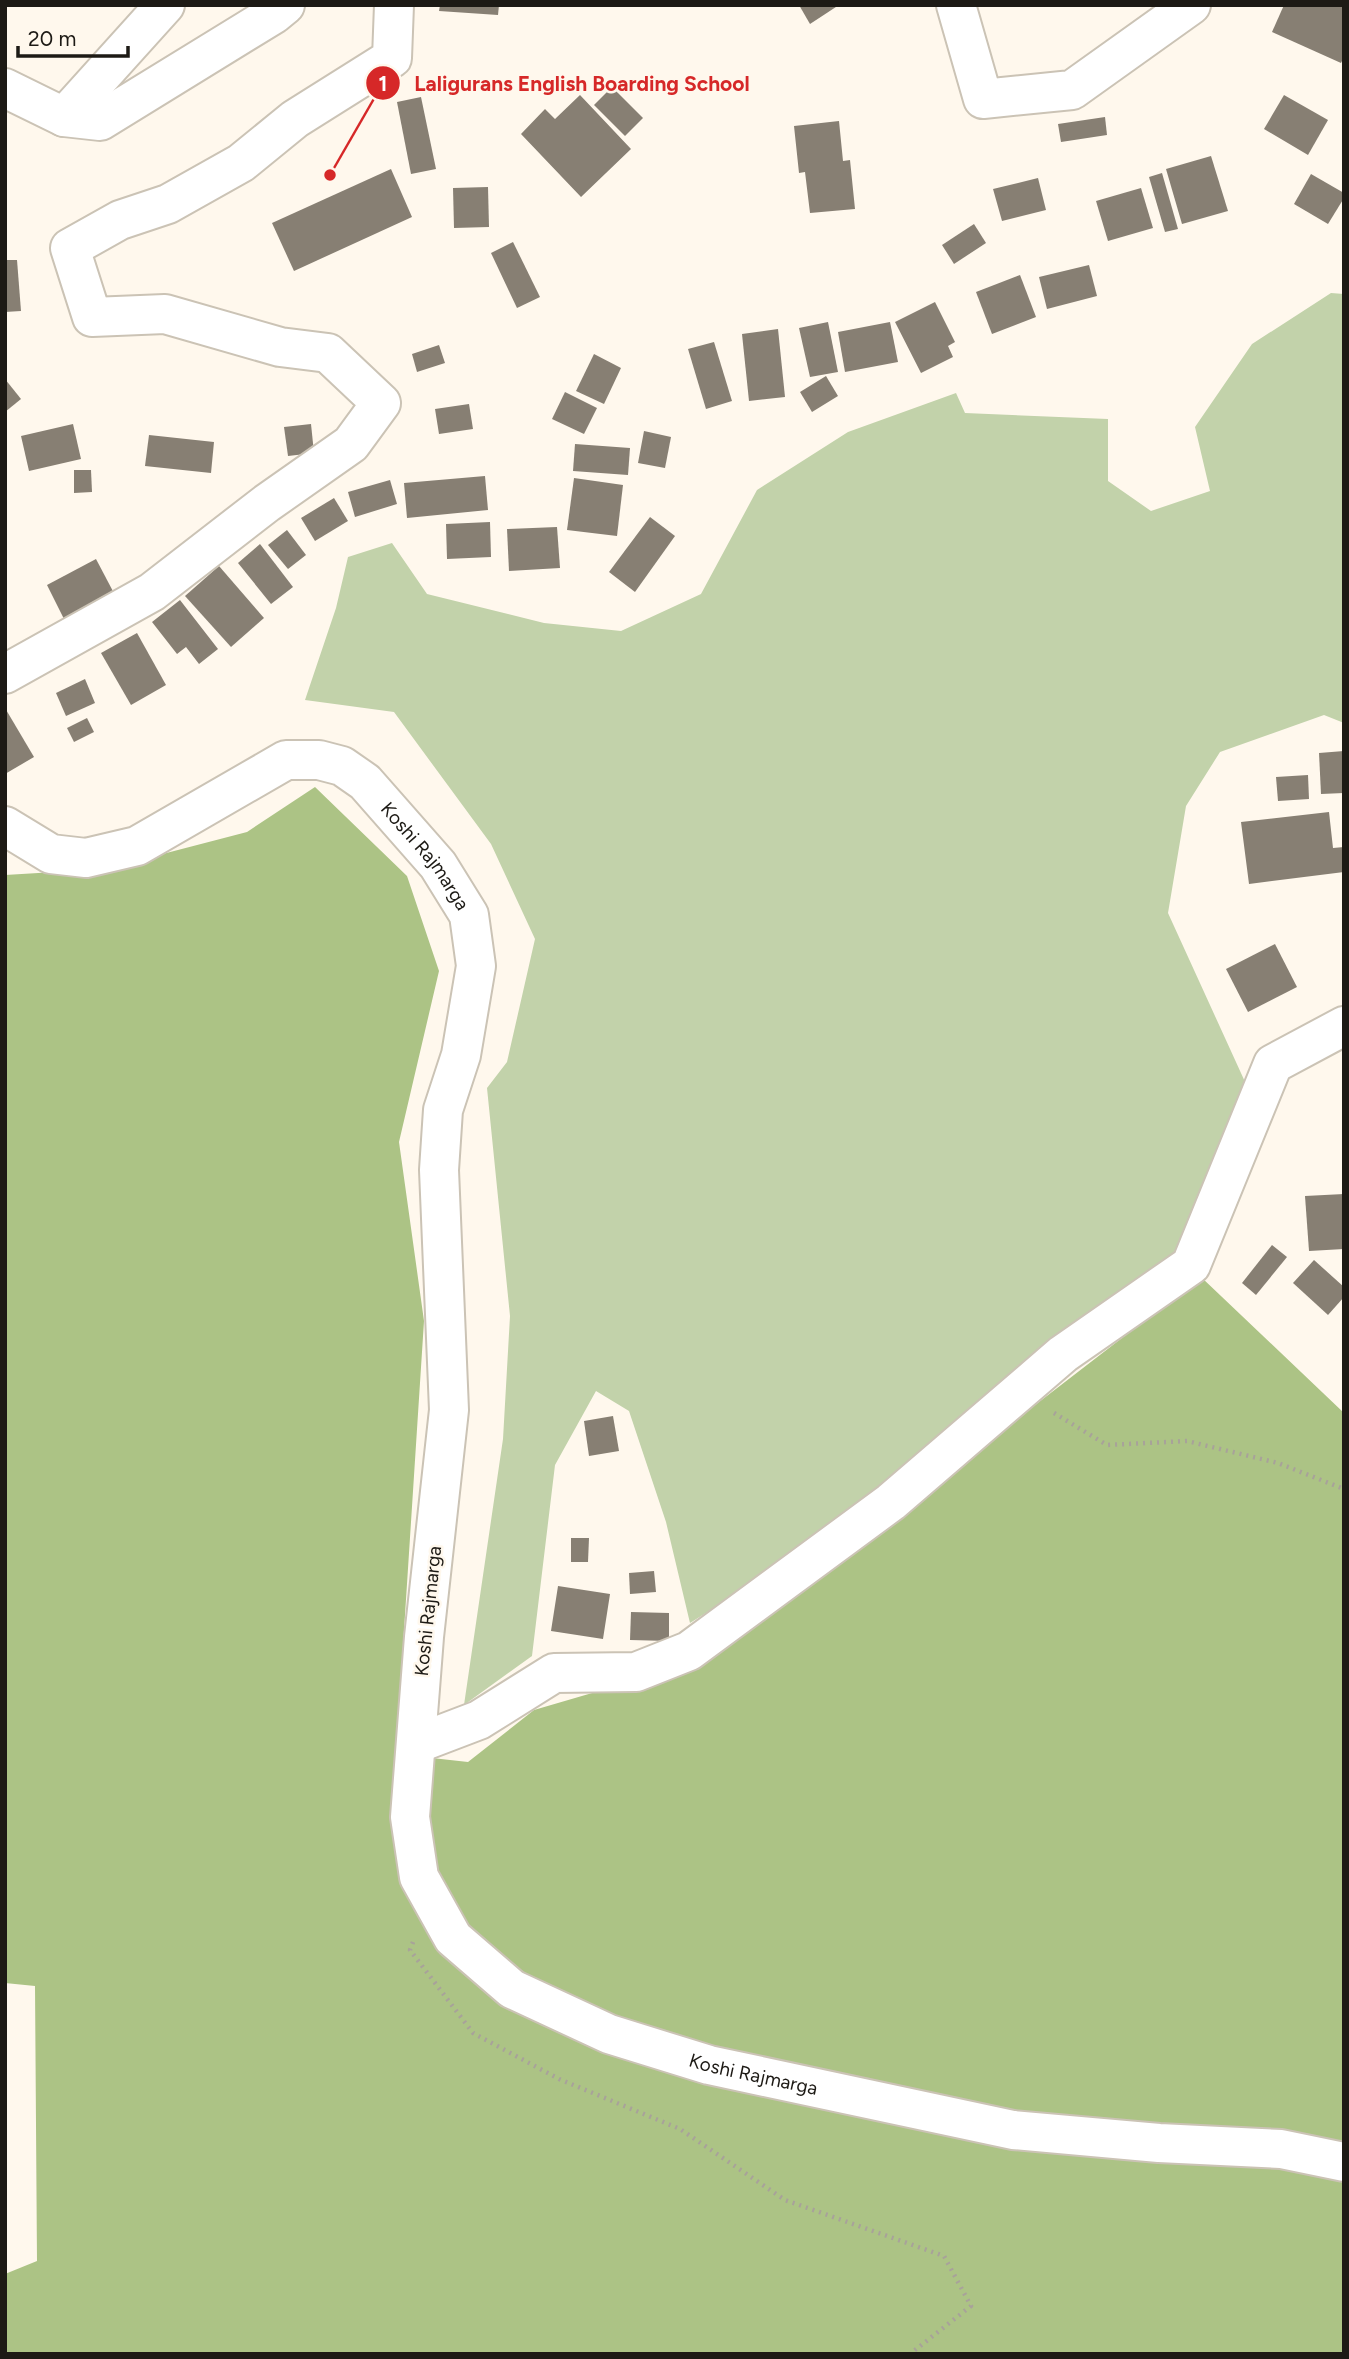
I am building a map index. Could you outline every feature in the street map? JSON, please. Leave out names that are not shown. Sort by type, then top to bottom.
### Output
[{"type":"street","points":[[64,117],[164,5]]},
{"type":"street","points":[[5,88],[64,117],[100,121],[285,5]]},
{"type":"street","points":[[5,674],[152,592],[267,503],[351,444],[381,404],[328,353],[281,346],[165,314],[92,317],[70,248],[120,220],[168,204],[241,163],[295,119],[392,58],[394,5]]},
{"type":"street","points":[[956,5],[983,99],[1072,90],[1191,5]]},
{"type":"street","name":"Koshi Rajmarga","points":[[5,826],[51,854],[86,858],[137,846],[286,760],[319,760],[342,766],[365,782],[438,865],[469,915],[476,966],[461,1055],[443,1110],[442,1122],[439,1170],[449,1410],[424,1637],[410,1817],[419,1877],[453,1938],[512,1989],[609,2034],[709,2066],[1013,2130],[1160,2143],[1281,2148],[1344,2162]]},
{"type":"street","points":[[416,1744],[479,1720],[554,1673],[636,1672],[689,1651],[891,1502],[1063,1354],[1191,1265],[1273,1064],[1344,1026]]},
{"type":"path","points":[[1019,1391],[1107,1446],[1187,1441],[1278,1463],[1344,1489]]},
{"type":"path","points":[[429,1895],[410,1950],[473,2033],[559,2079],[680,2129],[785,2200],[944,2256],[971,2306],[910,2354]]},
{"type":"green space","points":[[1331,293],[1344,294],[1344,723],[1324,715],[1220,752],[1186,806],[1168,913],[1246,1084],[1175,1261],[1044,1349],[864,1499],[728,1599],[690,1623],[666,1522],[629,1411],[596,1391],[555,1465],[532,1656],[464,1705],[503,1439],[510,1316],[487,1088],[507,1062],[535,939],[491,844],[394,712],[305,700],[336,608],[348,557],[392,543],[427,594],[544,623],[621,631],[701,594],[757,490],[848,432],[956,393],[965,413],[1108,419],[1108,481],[1151,511],[1210,491],[1195,427],[1252,344]]},
{"type":"green space","points":[[315,787],[407,876],[439,971],[399,1142],[424,1321],[396,1754],[468,1762],[534,1710],[705,1660],[1201,1277],[1344,1413],[1344,2354],[5,2354],[5,2274],[37,2261],[35,1986],[5,1983],[5,875],[105,869],[247,832]]},
{"type":"building","points":[[440,5],[499,5],[498,15],[439,11]]},
{"type":"building","points":[[799,5],[839,5],[810,24]]},
{"type":"building","points":[[1284,5],[1344,5],[1344,57],[1341,63],[1272,32]]},
{"type":"building","points":[[612,87],[643,118],[625,136],[594,105]]},
{"type":"building","points":[[580,95],[631,149],[581,197],[521,134],[545,109],[555,119]]},
{"type":"building","points":[[1284,95],[1328,120],[1308,155],[1264,129]]},
{"type":"building","points":[[421,97],[436,169],[411,174],[397,102]]},
{"type":"building","points":[[1105,117],[1107,135],[1061,142],[1058,124]]},
{"type":"building","points":[[839,121],[843,161],[850,160],[855,209],[810,213],[805,172],[799,173],[794,126]]},
{"type":"building","points":[[1211,156],[1228,211],[1182,224],[1166,169]]},
{"type":"building","points":[[391,169],[412,217],[294,271],[272,223]]},
{"type":"building","points":[[1162,173],[1178,229],[1165,232],[1149,177]]},
{"type":"building","points":[[1311,174],[1344,193],[1344,198],[1328,224],[1294,204]]},
{"type":"building","points":[[1038,178],[1046,210],[1002,221],[993,189]]},
{"type":"building","points":[[488,187],[489,227],[454,228],[453,188]]},
{"type":"building","points":[[1141,188],[1153,228],[1108,241],[1096,201]]},
{"type":"building","points":[[974,224],[986,243],[954,264],[942,245]]},
{"type":"building","points":[[513,242],[540,297],[517,308],[491,253]]},
{"type":"building","points":[[5,260],[17,260],[21,311],[5,312]]},
{"type":"building","points":[[1089,265],[1097,296],[1047,309],[1039,277]]},
{"type":"building","points":[[1020,275],[1036,317],[992,334],[976,292]]},
{"type":"building","points":[[935,302],[955,342],[948,346],[953,357],[921,373],[895,322]]},
{"type":"building","points":[[828,322],[838,372],[810,377],[799,328]]},
{"type":"building","points":[[890,322],[898,362],[845,372],[838,332]]},
{"type":"building","points":[[778,329],[785,397],[749,401],[742,334]]},
{"type":"building","points":[[714,342],[732,401],[706,409],[688,349]]},
{"type":"building","points":[[439,345],[445,363],[417,372],[412,354]]},
{"type":"building","points":[[594,354],[621,368],[604,404],[576,391]]},
{"type":"building","points":[[826,376],[838,396],[812,412],[800,392]]},
{"type":"building","points":[[5,379],[21,399],[5,412]]},
{"type":"building","points":[[565,392],[597,408],[584,434],[552,419]]},
{"type":"building","points":[[469,404],[473,429],[439,434],[435,409]]},
{"type":"building","points":[[73,424],[81,459],[29,471],[21,436]]},
{"type":"building","points":[[311,424],[314,453],[288,456],[284,427]]},
{"type":"building","points":[[644,431],[671,437],[665,468],[638,463]]},
{"type":"building","points":[[149,435],[214,442],[211,473],[145,466]]},
{"type":"building","points":[[575,444],[630,448],[628,475],[573,471]]},
{"type":"building","points":[[74,470],[91,470],[92,492],[74,493]]},
{"type":"building","points":[[485,476],[488,510],[407,518],[404,483]]},
{"type":"building","points":[[574,478],[623,485],[617,536],[567,530]]},
{"type":"building","points":[[390,480],[397,504],[355,517],[348,492]]},
{"type":"building","points":[[334,498],[348,521],[315,541],[301,518]]},
{"type":"building","points":[[650,517],[675,536],[635,592],[609,572]]},
{"type":"building","points":[[490,522],[491,557],[447,559],[446,524]]},
{"type":"building","points":[[557,527],[560,568],[509,571],[507,529]]},
{"type":"building","points":[[287,530],[306,555],[288,569],[268,545]]},
{"type":"building","points":[[260,544],[293,587],[271,604],[238,563]]},
{"type":"building","points":[[96,559],[116,597],[66,623],[47,585]]},
{"type":"building","points":[[219,566],[264,618],[231,647],[185,596]]},
{"type":"building","points":[[180,600],[218,649],[199,664],[186,647],[177,654],[152,622]]},
{"type":"building","points":[[137,633],[166,685],[131,705],[101,653]]},
{"type":"building","points":[[85,679],[95,703],[66,716],[56,693]]},
{"type":"building","points":[[5,708],[34,757],[5,774]]},
{"type":"building","points":[[87,718],[94,732],[74,742],[67,728]]},
{"type":"building","points":[[1344,751],[1344,793],[1321,794],[1319,753]]},
{"type":"building","points":[[1308,775],[1309,799],[1278,801],[1276,777]]},
{"type":"building","points":[[1329,812],[1333,848],[1344,847],[1344,872],[1249,884],[1241,822]]},
{"type":"building","points":[[1275,944],[1297,987],[1248,1012],[1226,969]]},
{"type":"building","points":[[1344,1194],[1344,1249],[1309,1251],[1305,1196]]},
{"type":"building","points":[[1272,1245],[1287,1257],[1256,1295],[1242,1283]]},
{"type":"building","points":[[1314,1260],[1344,1287],[1344,1297],[1328,1315],[1293,1283]]},
{"type":"building","points":[[613,1416],[619,1451],[589,1456],[584,1421]]},
{"type":"building","points":[[571,1538],[589,1538],[588,1562],[571,1562]]},
{"type":"building","points":[[654,1571],[656,1592],[630,1594],[629,1573]]},
{"type":"building","points":[[558,1586],[610,1594],[603,1639],[551,1631]]},
{"type":"building","points":[[631,1612],[669,1613],[669,1641],[630,1640]]},
{"type":"place","name":"Laligurans English Boarding School","points":[[330,175]]}]
